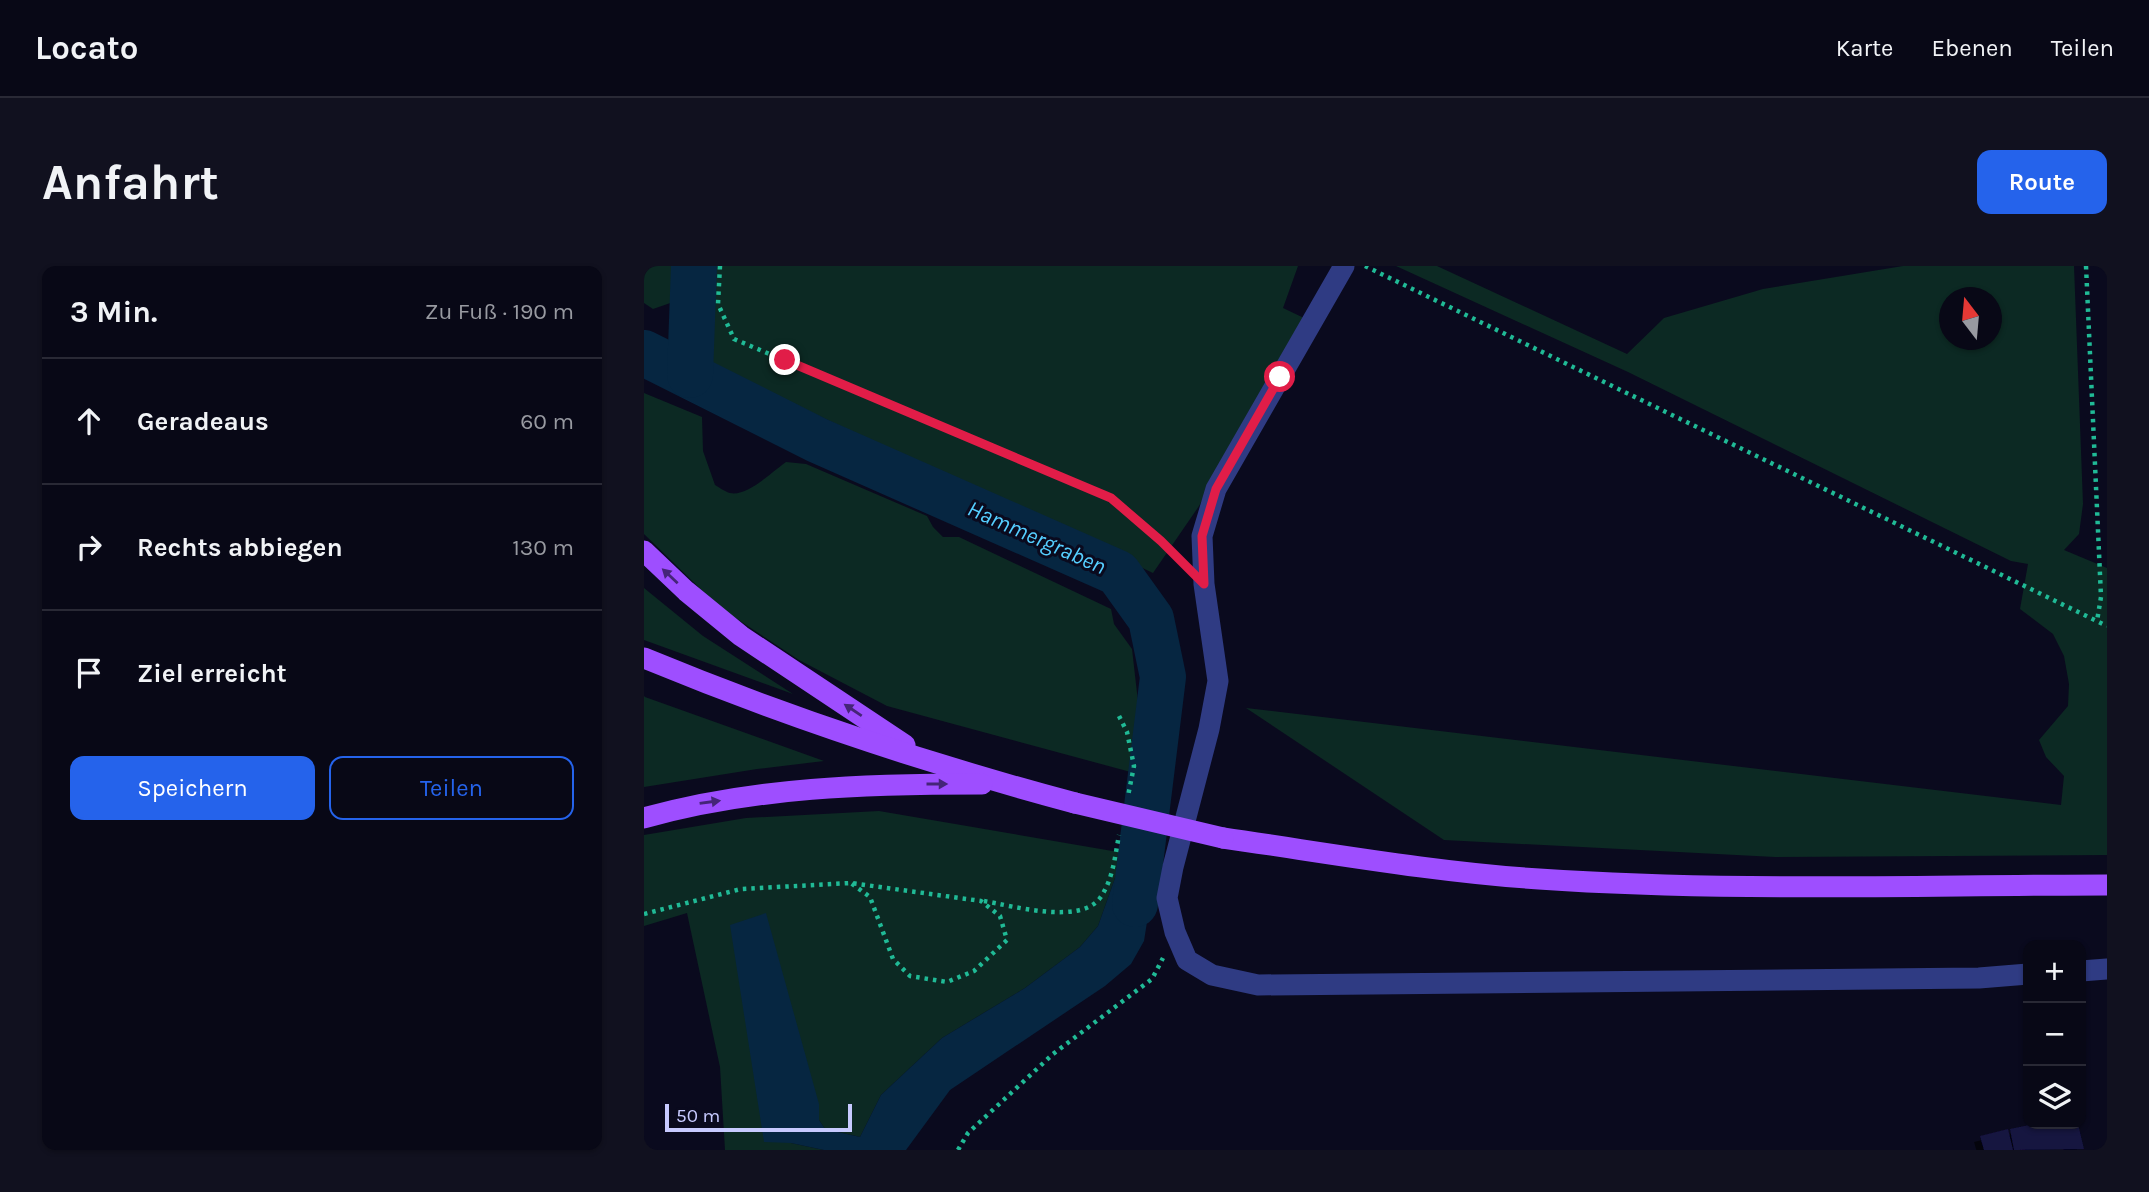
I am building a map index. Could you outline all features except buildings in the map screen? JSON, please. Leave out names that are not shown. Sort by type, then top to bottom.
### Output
[{"type":"main road","points":[[644,551],[686,591],[741,636],[930,761]]},
{"type":"main road","points":[[644,657],[703,682],[1006,785],[1223,838],[1538,879],[1698,886],[2107,884]]},
{"type":"main road","points":[[644,818],[689,806],[788,791],[893,784],[1006,785]]},
{"type":"street","points":[[1344,266],[1216,489],[1202,536],[1204,584],[1218,681],[1209,729],[1167,898],[1175,932],[1187,960],[1212,975],[1258,985],[1979,978],[2023,974]]},
{"type":"street","points":[[2086,971],[2107,969]]},
{"type":"path","points":[[720,266],[718,304],[734,338],[1111,498],[1161,541],[1204,584]]},
{"type":"path","points":[[1365,266],[2107,626]]},
{"type":"path","points":[[2086,266],[2104,596],[2097,621]]},
{"type":"path","points":[[1119,716],[1127,732],[1134,766],[1126,804]]},
{"type":"path","points":[[644,914],[741,889],[851,883],[1054,912],[1078,911],[1099,900],[1110,880],[1121,830]]},
{"type":"path","points":[[851,883],[870,897],[893,959],[910,976],[947,982],[974,971],[1007,940],[1000,916],[981,901]]},
{"type":"path","points":[[958,1150],[968,1133],[1053,1054],[1152,979],[1175,932]]},
{"type":"green space","points":[[644,266],[680,266],[679,300],[653,309],[644,303]]},
{"type":"green space","points":[[711,266],[1298,266],[1283,308],[1304,318],[1199,506],[1153,573],[713,366],[705,343]]},
{"type":"green space","points":[[1396,266],[1437,266],[1627,354],[1664,318],[1763,289],[1903,266],[2074,266],[2083,504],[2079,534],[2064,550],[2107,568],[2107,855],[1775,857],[1444,840],[1246,708],[2061,805],[2064,776],[2046,757],[2039,740],[2068,706],[2069,684],[2064,656],[2053,634],[2020,609],[2028,564],[2011,561],[1628,372]]},
{"type":"green space","points":[[644,393],[702,417],[703,451],[715,485],[726,492],[737,493],[752,487],[786,462],[806,464],[927,516],[943,537],[959,537],[1111,609],[1114,624],[1132,649],[1141,728],[1138,774],[887,706],[799,660],[719,607],[644,534]]},
{"type":"green space","points":[[644,588],[703,636],[793,694],[644,640]]},
{"type":"green space","points":[[645,697],[824,761],[644,787]]},
{"type":"green space","points":[[879,811],[1124,853],[1098,926],[1080,947],[1025,988],[942,1038],[881,1095],[860,1137],[825,1129],[819,1120],[819,1104],[791,1143],[824,1150],[725,1150],[720,1067],[687,913],[644,926],[644,835],[746,818]]},
{"type":"water","points":[[1124,853],[1157,859],[1144,941],[1131,964],[1105,986],[950,1090],[906,1150],[824,1150],[791,1143],[764,1142],[730,925],[766,913],[819,1104],[819,1120],[825,1129],[860,1137],[881,1095],[942,1038],[1025,988],[1080,947],[1098,926]]},
{"type":"waterway","points":[[690,375],[694,266]]},
{"type":"waterway","name":"Hammergraben","points":[[644,353],[817,440],[1118,573],[1151,619],[1163,677],[1135,904]]},
{"type":"route","points":[[785,360],[1111,498],[1161,541],[1204,584],[1202,536],[1216,489],[1280,377]]}]
